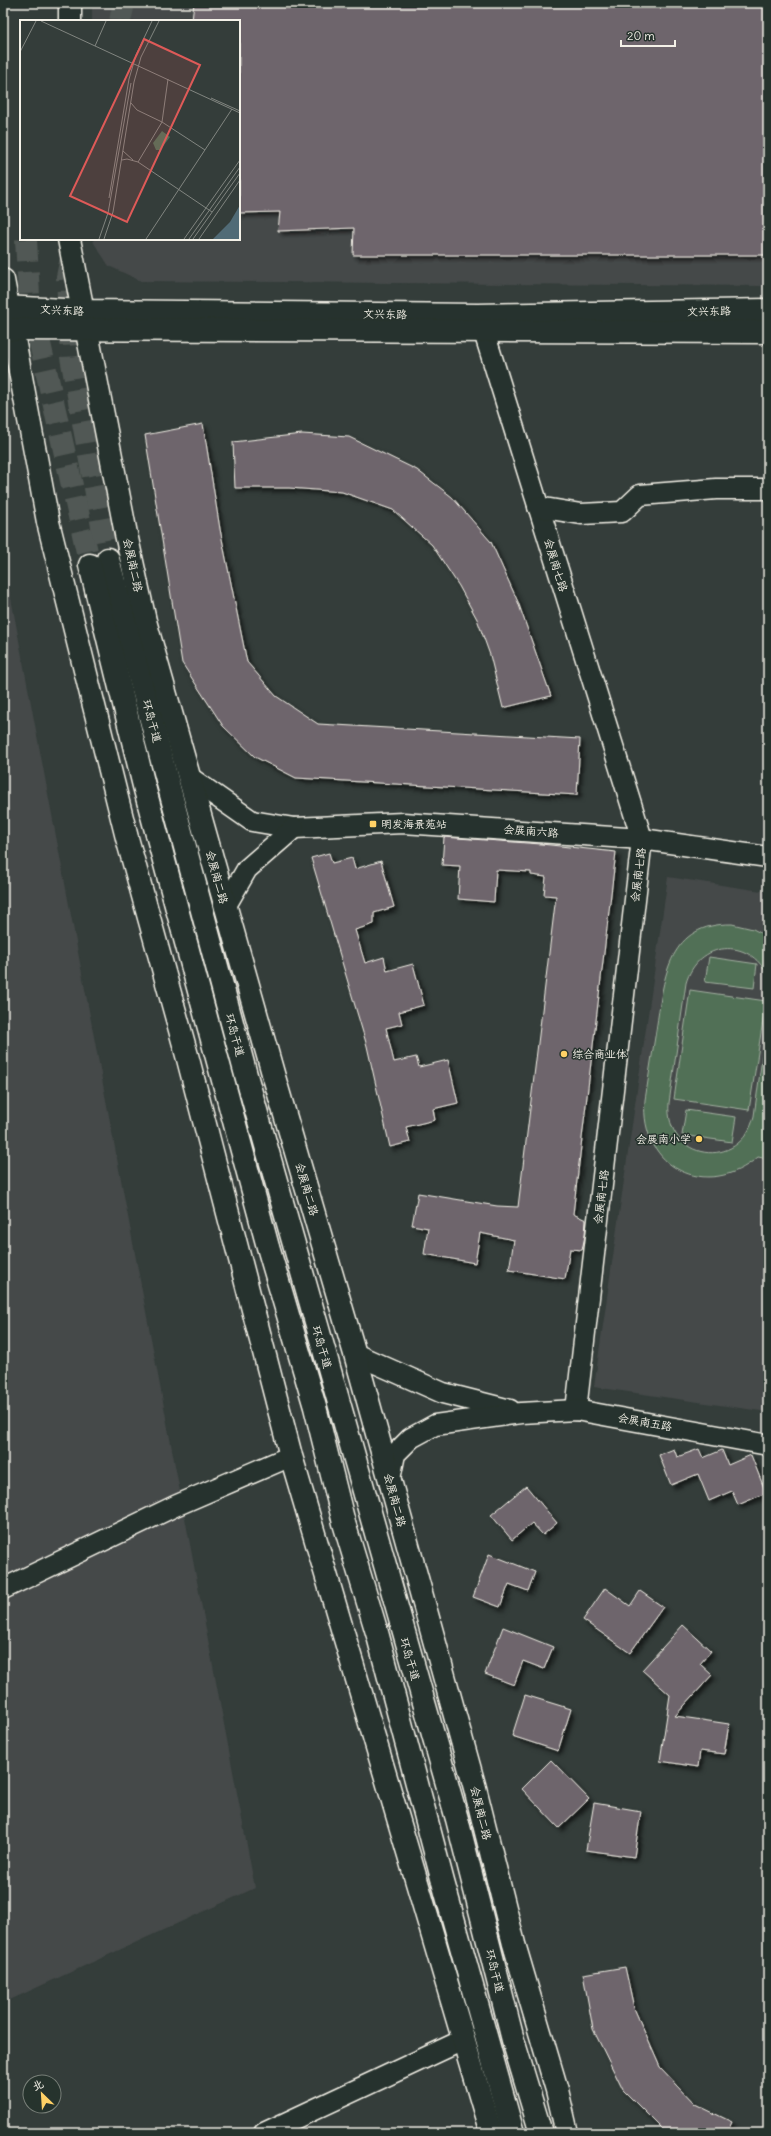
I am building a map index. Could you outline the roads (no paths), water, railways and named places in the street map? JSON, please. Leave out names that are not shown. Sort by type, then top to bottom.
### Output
[{"type":"main road","points":[[70,3],[70,20]]},
{"type":"main road","name":"会展南二路","points":[[69,240],[126,534],[145,621],[225,907],[355,1354],[473,1781],[514,1944],[557,2090],[567,2133]]},
{"type":"main road","points":[[3,280],[7,329],[50,530],[127,838],[188,1059],[291,1456],[491,2133]]},
{"type":"main road","name":"文兴东路","points":[[5,307],[86,321]]},
{"type":"main road","name":"文兴东路","points":[[481,323],[768,310]]},
{"type":"main road","name":"文兴东路","points":[[7,329],[86,321],[481,323],[768,332]]},
{"type":"main road","name":"环岛干道","points":[[513,2133],[441,1875],[378,1636],[344,1523],[315,1408],[268,1247],[144,786],[99,562],[246,1075],[392,1598],[457,1819],[513,2040],[541,2133]]},
{"type":"street","name":"会展南七路","points":[[481,323],[642,839],[576,1410]]},
{"type":"street","points":[[538,507],[580,514],[622,512],[640,495],[716,489],[768,489]]},
{"type":"street","name":"会展南六路","points":[[189,777],[252,821],[294,828],[403,823],[642,839],[768,857]]},
{"type":"street","points":[[225,907],[247,869],[294,828]]},
{"type":"street","points":[[355,1354],[443,1393],[521,1413]]},
{"type":"street","name":"会展南五路","points":[[521,1413],[576,1410],[768,1445]]},
{"type":"street","points":[[390,1480],[395,1454],[411,1438],[435,1425],[521,1413]]},
{"type":"street","points":[[3,1589],[175,1506],[291,1456]]},
{"type":"street","points":[[264,2133],[463,2040]]},
{"type":"tunnel","points":[[120,20],[124,3]]},
{"type":"tunnel","points":[[26,240],[29,295],[90,565]]},
{"type":"tunnel","points":[[71,258],[67,277],[71,357],[108,559]]},
{"type":"place","name":"明发海景苑站","points":[[373,824]]},
{"type":"place","name":"综合商业体","points":[[564,1054]]},
{"type":"place","name":"会展南小学","points":[[699,1139]]}]
